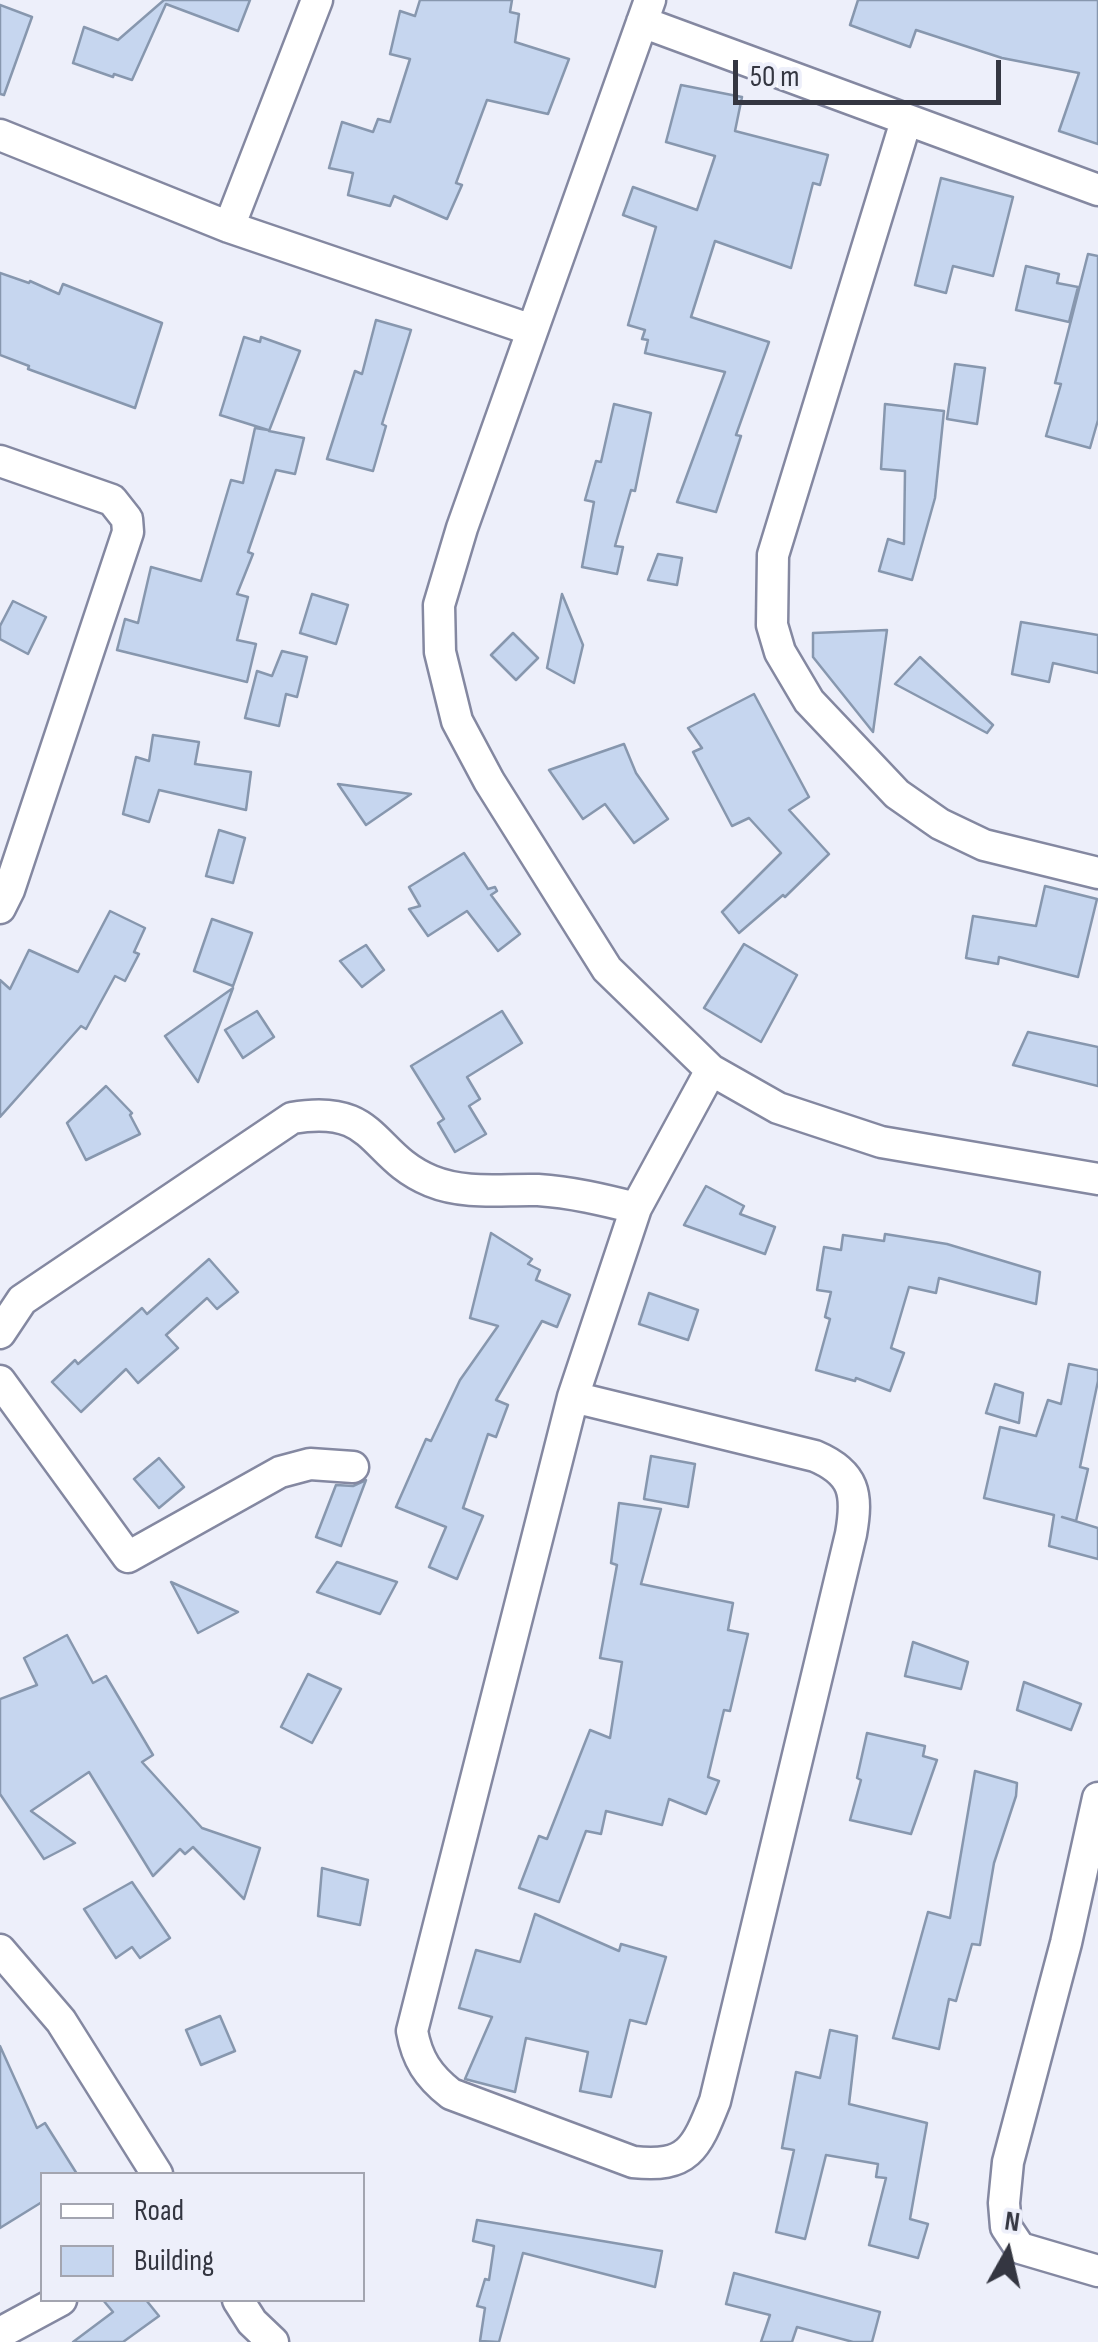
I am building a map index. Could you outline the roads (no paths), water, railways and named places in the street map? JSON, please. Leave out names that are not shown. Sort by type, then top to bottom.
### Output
[{"type":"street","points":[[229,227],[317,0]]},
{"type":"street","points":[[1098,190],[906,121],[646,11],[532,330],[440,605],[440,652],[457,720],[481,766],[606,968],[711,1070],[778,1108],[881,1142],[1098,1180]]},
{"type":"street","points":[[906,121],[773,555],[772,625],[780,652],[809,700],[897,794],[940,824],[984,845],[1098,872]]},
{"type":"street","points":[[0,136],[229,227],[532,330]]},
{"type":"street","points":[[0,461],[112,500],[127,519],[128,532],[112,589],[0,908]]},
{"type":"street","points":[[573,1398],[816,1456],[834,1464],[846,1476],[854,1494],[851,1534],[714,2101],[695,2146],[677,2162],[660,2165],[633,2162],[451,2094],[424,2067],[412,2031],[573,1398],[636,1208],[711,1070]]},
{"type":"street","points":[[0,1332],[22,1300],[292,1118],[338,1115],[355,1122],[430,1181],[453,1187],[540,1190],[594,1197],[636,1208]]},
{"type":"street","points":[[0,1381],[128,1556],[280,1472],[310,1464],[352,1466]]},
{"type":"street","points":[[1098,1798],[1066,1943],[1008,2162],[1004,2202],[1006,2228],[1020,2248],[1098,2271]]},
{"type":"street","points":[[0,1950],[61,2021],[157,2172]]},
{"type":"street","points":[[0,2333],[56,2302]]},
{"type":"street","points":[[239,2302],[252,2322],[273,2342]]}]
